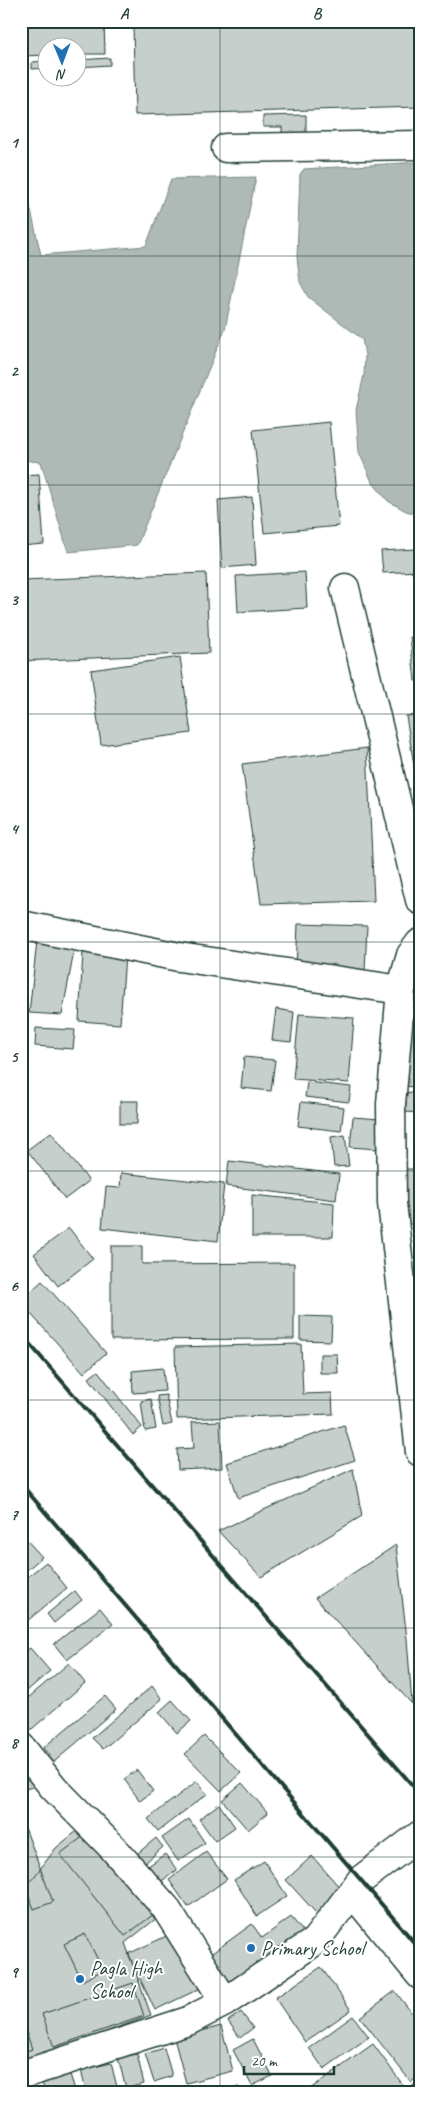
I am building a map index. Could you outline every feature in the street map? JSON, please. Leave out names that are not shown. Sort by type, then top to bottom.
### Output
[{"type":"street","points":[[226,148],[420,145]]},
{"type":"street","points":[[345,588],[420,900]]},
{"type":"street","points":[[21,925],[179,957],[402,990]]},
{"type":"street","points":[[420,942],[412,955],[402,990],[391,1104],[392,1202],[420,1452]]},
{"type":"street","points":[[21,1748],[54,1788],[113,1848],[165,1907],[225,2002]]},
{"type":"street","points":[[21,2075],[188,2021],[225,2002],[315,1941],[362,1879],[420,1835]]},
{"type":"street","points":[[352,1892],[420,1975]]},
{"type":"shaded area","points":[[420,162],[420,515],[406,511],[388,501],[372,482],[359,452],[356,410],[364,375],[365,355],[362,339],[308,297],[300,282],[297,257],[300,174],[304,169]]},
{"type":"shaded area","points":[[21,166],[41,255],[146,246],[171,179],[256,177],[225,329],[137,545],[68,552],[41,462],[21,460]]},
{"type":"building","points":[[21,21],[104,21],[105,54],[88,54],[88,38],[38,38],[38,55],[21,56]]},
{"type":"building","points":[[243,21],[420,21],[420,107],[135,115],[133,24]]},
{"type":"building","points":[[110,58],[110,65],[88,66],[88,59]]},
{"type":"building","points":[[32,62],[38,62],[38,69],[32,69]]},
{"type":"building","points":[[306,115],[306,134],[282,134],[282,127],[263,127],[263,116]]},
{"type":"building","points":[[329,422],[339,526],[264,533],[253,430]]},
{"type":"building","points":[[39,474],[44,544],[21,546],[21,475]]},
{"type":"building","points":[[252,497],[256,565],[222,568],[218,500]]},
{"type":"building","points":[[416,549],[418,571],[383,573],[381,551]]},
{"type":"building","points":[[305,572],[307,608],[238,612],[236,576]]},
{"type":"building","points":[[206,573],[209,653],[21,661],[21,580]]},
{"type":"building","points":[[420,636],[420,681],[415,681],[410,637]]},
{"type":"building","points":[[180,657],[191,733],[101,745],[91,670]]},
{"type":"building","points":[[420,715],[420,803],[406,716]]},
{"type":"building","points":[[367,748],[374,901],[261,904],[242,764]]},
{"type":"building","points":[[298,924],[367,926],[365,971],[296,969]]},
{"type":"building","points":[[37,941],[75,946],[62,1015],[29,1013]]},
{"type":"building","points":[[83,952],[125,955],[120,1024],[79,1021]]},
{"type":"building","points":[[418,975],[420,976],[420,1088],[399,1085]]},
{"type":"building","points":[[276,1009],[294,1012],[291,1042],[272,1040]]},
{"type":"building","points":[[299,1014],[354,1018],[349,1083],[293,1079]]},
{"type":"building","points":[[36,1028],[75,1030],[73,1049],[35,1046]]},
{"type":"building","points":[[244,1057],[275,1060],[271,1091],[241,1088]]},
{"type":"building","points":[[307,1082],[351,1087],[349,1102],[305,1097]]},
{"type":"building","points":[[407,1092],[420,1094],[420,1113],[405,1112]]},
{"type":"building","points":[[120,1101],[138,1101],[137,1124],[120,1124]]},
{"type":"building","points":[[301,1102],[344,1107],[341,1131],[298,1126]]},
{"type":"building","points":[[353,1117],[380,1119],[378,1149],[350,1147]]},
{"type":"building","points":[[51,1132],[89,1181],[65,1199],[27,1150]]},
{"type":"building","points":[[345,1135],[349,1166],[334,1167],[331,1137]]},
{"type":"building","points":[[229,1161],[339,1174],[336,1200],[226,1186]]},
{"type":"building","points":[[405,1169],[420,1169],[420,1224],[405,1224]]},
{"type":"building","points":[[121,1173],[224,1184],[218,1241],[102,1228],[106,1187],[120,1188]]},
{"type":"building","points":[[252,1195],[334,1203],[333,1237],[252,1237]]},
{"type":"building","points":[[69,1228],[93,1259],[58,1286],[34,1254]]},
{"type":"building","points":[[111,1246],[142,1246],[142,1264],[294,1263],[294,1339],[111,1340]]},
{"type":"building","points":[[42,1281],[106,1353],[84,1373],[21,1303],[21,1300]]},
{"type":"building","points":[[300,1316],[332,1317],[331,1341],[300,1340]]},
{"type":"building","points":[[301,1344],[303,1394],[332,1393],[333,1414],[177,1419],[175,1347]]},
{"type":"building","points":[[320,1354],[337,1354],[338,1373],[320,1373]]},
{"type":"building","points":[[163,1368],[165,1391],[133,1393],[132,1371]]},
{"type":"building","points":[[98,1371],[142,1427],[133,1435],[89,1378]]},
{"type":"building","points":[[166,1395],[172,1424],[163,1426],[157,1396]]},
{"type":"building","points":[[151,1399],[156,1429],[145,1431],[141,1401]]},
{"type":"building","points":[[220,1421],[222,1468],[178,1470],[177,1449],[194,1448],[192,1422]]},
{"type":"building","points":[[344,1425],[355,1460],[238,1498],[227,1463]]},
{"type":"building","points":[[353,1469],[362,1516],[261,1577],[218,1531]]},
{"type":"building","points":[[24,1537],[42,1557],[21,1575],[21,1539]]},
{"type":"building","points":[[396,1545],[407,1639],[412,1704],[315,1598]]},
{"type":"building","points":[[46,1562],[67,1588],[21,1626],[21,1582]]},
{"type":"building","points":[[75,1591],[82,1600],[54,1623],[47,1614]]},
{"type":"building","points":[[100,1608],[113,1624],[67,1660],[54,1644]]},
{"type":"building","points":[[30,1648],[50,1671],[21,1696],[21,1655]]},
{"type":"building","points":[[69,1663],[85,1683],[25,1735],[21,1730],[21,1704]]},
{"type":"building","points":[[152,1686],[162,1699],[103,1749],[92,1738]]},
{"type":"building","points":[[105,1696],[116,1709],[54,1762],[43,1748]]},
{"type":"building","points":[[172,1700],[191,1721],[177,1733],[159,1712]]},
{"type":"building","points":[[204,1736],[241,1773],[221,1791],[185,1754]]},
{"type":"building","points":[[26,1758],[33,1787],[21,1790],[21,1759]]},
{"type":"building","points":[[137,1770],[153,1791],[140,1801],[124,1779]]},
{"type":"building","points":[[197,1781],[207,1794],[158,1831],[148,1819]]},
{"type":"building","points":[[242,1783],[268,1813],[248,1830],[222,1800]]},
{"type":"building","points":[[219,1804],[235,1827],[215,1841],[199,1819]]},
{"type":"building","points":[[21,1817],[53,1902],[34,1909],[21,1875]]},
{"type":"building","points":[[189,1819],[205,1843],[178,1861],[162,1838]]},
{"type":"building","name":"Pagla High School","points":[[83,1826],[157,1918],[125,1943],[151,2015],[21,2064],[21,1894],[56,1848]]},
{"type":"building","points":[[89,1832],[154,1914],[125,1936],[60,1854]]},
{"type":"building","points":[[156,1838],[163,1847],[138,1869],[131,1859]]},
{"type":"building","points":[[206,1852],[227,1879],[188,1907],[169,1880]]},
{"type":"building","points":[[165,1854],[177,1870],[152,1888],[140,1872]]},
{"type":"building","points":[[312,1856],[342,1890],[316,1913],[286,1880]]},
{"type":"building","points":[[264,1861],[287,1896],[257,1916],[234,1880]]},
{"type":"building","name":"Primary School","points":[[291,1917],[305,1934],[227,1990],[204,1959],[252,1924],[262,1938]]},
{"type":"building","points":[[175,1932],[201,1988],[155,2010],[128,1954]]},
{"type":"building","points":[[85,1934],[103,1970],[82,1981],[64,1944]]},
{"type":"building","points":[[321,1967],[351,2010],[305,2042],[275,1998]]},
{"type":"building","points":[[133,1983],[144,2016],[54,2047],[42,2014]]},
{"type":"building","points":[[395,1991],[420,2024],[420,2075],[411,2082],[360,2017]]},
{"type":"building","points":[[241,2012],[253,2028],[240,2038],[228,2021]]},
{"type":"building","points":[[353,2016],[369,2037],[324,2069],[309,2048]]},
{"type":"building","points":[[221,2026],[233,2071],[186,2083],[174,2038]]},
{"type":"building","points":[[25,2029],[32,2049],[21,2053],[21,2030]]},
{"type":"building","points":[[253,2039],[272,2076],[252,2086],[233,2050]]},
{"type":"building","points":[[373,2044],[403,2085],[394,2092],[312,2092],[310,2089]]},
{"type":"building","points":[[164,2048],[172,2076],[154,2082],[145,2054]]},
{"type":"building","points":[[137,2054],[144,2084],[126,2088],[118,2058]]},
{"type":"building","points":[[111,2063],[118,2091],[86,2092],[81,2070]]},
{"type":"building","points":[[67,2065],[75,2090],[45,2092],[39,2074]]},
{"type":"building","points":[[415,2084],[420,2092],[404,2092]]},
{"type":"building","points":[[239,2087],[240,2092],[222,2092],[222,2091]]},
{"type":"railway","points":[[21,1334],[420,1794]]},
{"type":"railway","points":[[21,1484],[420,1949]]},
{"type":"place","name":"Primary School","points":[[251,1948]]},
{"type":"place","name":"Pagla High School","points":[[80,1979]]}]
